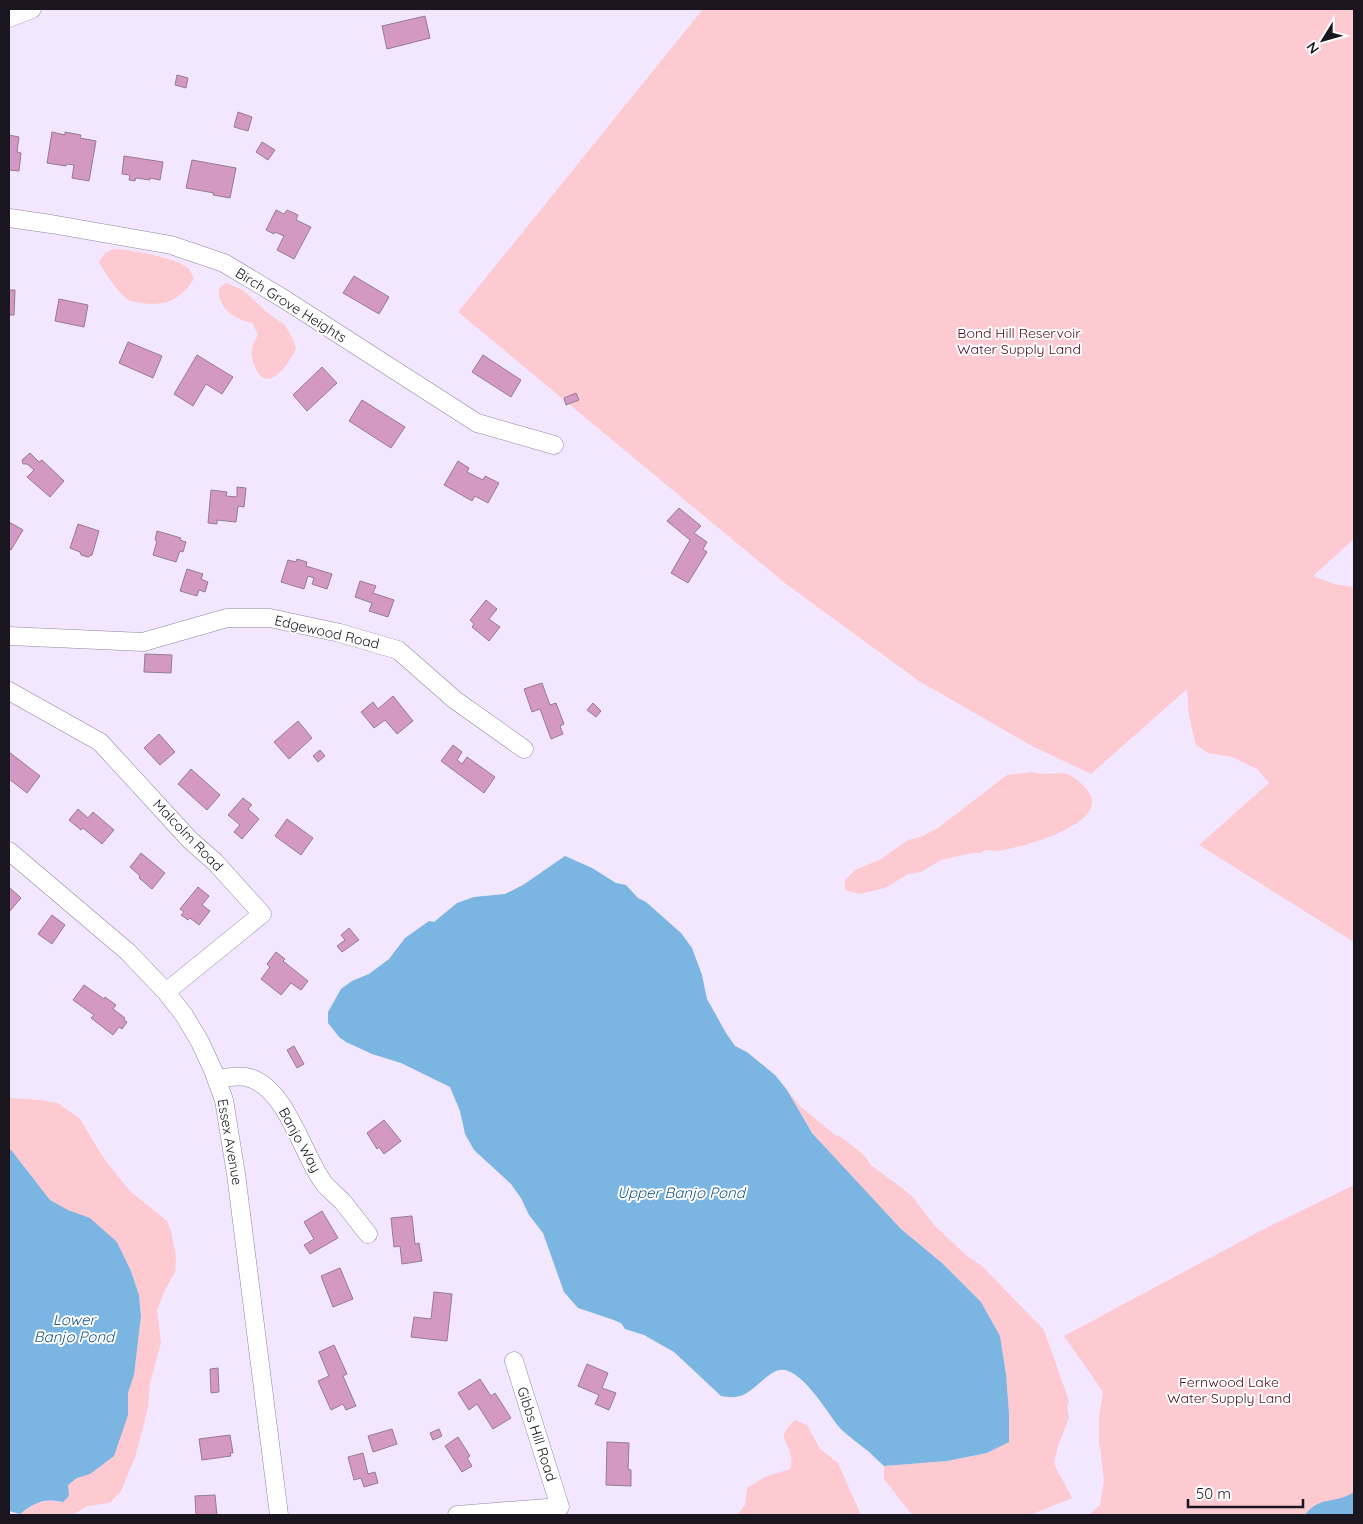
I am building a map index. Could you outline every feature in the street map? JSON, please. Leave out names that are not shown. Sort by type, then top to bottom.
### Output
[{"type":"street","points":[[9,18],[32,9]]},
{"type":"street","name":"Birch Grove Heights","points":[[9,218],[171,245],[224,263],[284,299],[477,423],[554,445]]},
{"type":"street","name":"Edgewood Road","points":[[9,636],[143,642],[227,618],[270,618],[340,633],[398,650],[455,700],[524,749]]},
{"type":"street","name":"Malcolm Road","points":[[9,691],[100,742],[190,840],[215,862],[262,914],[166,992]]},
{"type":"street","name":"Essex Avenue","points":[[9,851],[128,952],[166,992],[184,1015],[200,1042],[216,1079],[224,1100],[236,1174],[279,1515]]},
{"type":"street","name":"Banjo Way","points":[[216,1079],[245,1076],[260,1082],[275,1096],[298,1132],[308,1156],[323,1183],[342,1202],[368,1234]]},
{"type":"street","name":"Gibbs Hill Road","points":[[457,1515],[560,1507],[514,1361]]},
{"type":"green space","name":"Bond Hill Reservoir Water Supply Land","points":[[703,9],[1354,9],[1354,539],[1313,576],[1334,584],[1354,587],[1354,942],[1199,845],[1269,783],[1257,769],[1232,757],[1208,753],[1196,745],[1189,716],[1187,689],[1091,774],[1032,746],[919,681],[786,584],[458,312]]},
{"type":"green space","points":[[113,249],[141,252],[175,261],[189,269],[194,279],[184,292],[172,300],[158,304],[130,301],[115,286],[99,262],[105,253]]},
{"type":"green space","points":[[226,283],[243,290],[270,315],[284,324],[292,337],[296,348],[284,368],[272,378],[266,379],[260,375],[254,365],[252,348],[258,334],[252,323],[239,319],[228,312],[221,301],[219,288]]},
{"type":"green space","points":[[1032,772],[1045,774],[1065,773],[1078,781],[1088,791],[1092,803],[1087,814],[1075,824],[1041,840],[1008,849],[997,851],[985,850],[981,853],[972,853],[941,860],[921,872],[908,874],[885,888],[860,894],[845,890],[845,880],[855,870],[881,859],[908,840],[921,837],[938,828],[1007,775]]},
{"type":"green space","points":[[787,1090],[799,1105],[835,1135],[841,1137],[863,1154],[871,1165],[911,1195],[935,1226],[968,1257],[981,1265],[1044,1330],[1069,1401],[1067,1407],[1069,1418],[1058,1446],[1054,1464],[1072,1498],[1030,1515],[912,1515],[884,1479],[884,1466],[947,1461],[987,1453],[1008,1442],[1009,1413],[1006,1374],[1000,1336],[981,1302],[942,1263],[901,1229],[812,1133]]},
{"type":"green space","points":[[9,1098],[58,1103],[80,1119],[103,1157],[131,1192],[167,1221],[176,1256],[175,1272],[157,1310],[161,1343],[150,1383],[148,1407],[135,1457],[121,1491],[110,1503],[87,1506],[72,1515],[20,1514],[40,1502],[64,1502],[68,1485],[77,1478],[90,1473],[128,1415],[128,1393],[134,1375],[141,1316],[139,1295],[131,1271],[117,1242],[50,1200],[9,1149]]},
{"type":"green space","name":"Fernwood Lake Water Supply Land","points":[[1354,1185],[1354,1515],[1089,1515],[1100,1505],[1104,1480],[1099,1440],[1099,1417],[1103,1392],[1064,1336],[1264,1229]]},
{"type":"green space","points":[[795,1420],[807,1425],[820,1449],[838,1463],[861,1515],[737,1515],[745,1505],[747,1488],[765,1477],[790,1469],[791,1458],[784,1435]]},
{"type":"water","name":"Upper Banjo Pond","points":[[565,856],[592,868],[616,883],[626,885],[638,898],[646,902],[681,933],[692,948],[702,975],[707,999],[735,1046],[747,1052],[775,1075],[787,1090],[812,1133],[901,1229],[942,1263],[981,1302],[1000,1336],[1006,1374],[1009,1442],[987,1453],[947,1461],[884,1466],[843,1431],[812,1391],[793,1373],[783,1370],[774,1372],[744,1394],[730,1397],[721,1396],[674,1352],[644,1335],[625,1329],[621,1323],[578,1308],[564,1292],[543,1233],[529,1215],[521,1198],[511,1184],[474,1150],[465,1134],[460,1111],[450,1087],[401,1063],[372,1054],[346,1042],[339,1037],[328,1023],[328,1012],[341,989],[352,981],[369,974],[389,959],[405,938],[429,921],[434,922],[457,903],[474,897],[505,894],[523,885]]},
{"type":"water","name":"Lower Banjo Pond","points":[[9,1149],[50,1200],[68,1210],[90,1218],[117,1242],[131,1271],[139,1295],[141,1316],[134,1375],[128,1393],[128,1415],[114,1456],[90,1474],[77,1478],[68,1485],[69,1496],[63,1502],[50,1500],[40,1502],[20,1514],[9,1511]]},
{"type":"water","points":[[1354,1492],[1354,1515],[1305,1515],[1322,1502],[1347,1496]]},
{"type":"building","points":[[425,16],[430,38],[387,49],[382,26]]},
{"type":"building","points":[[177,75],[188,78],[186,88],[175,85]]},
{"type":"building","points":[[238,112],[252,117],[248,131],[234,127]]},
{"type":"building","points":[[52,132],[65,135],[65,132],[81,135],[80,138],[96,141],[89,181],[72,178],[74,165],[66,164],[66,166],[47,163]]},
{"type":"building","points":[[9,135],[19,137],[17,152],[21,153],[19,171],[9,170]]},
{"type":"building","points":[[262,142],[275,150],[268,160],[256,152]]},
{"type":"building","points":[[124,156],[163,162],[160,180],[136,178],[135,181],[129,180],[130,175],[122,174]]},
{"type":"building","points":[[192,160],[236,168],[230,198],[186,188]]},
{"type":"building","points":[[276,210],[284,214],[287,210],[298,215],[296,220],[311,227],[294,259],[277,250],[284,236],[266,230]]},
{"type":"building","points":[[354,276],[389,297],[379,314],[343,293]]},
{"type":"building","points":[[9,290],[15,290],[14,315],[9,315]]},
{"type":"building","points":[[59,299],[88,305],[84,327],[55,321]]},
{"type":"building","points":[[128,342],[162,356],[153,378],[119,363]]},
{"type":"building","points":[[197,355],[233,377],[222,394],[206,384],[193,406],[174,394]]},
{"type":"building","points":[[483,355],[521,380],[511,397],[472,372]]},
{"type":"building","points":[[322,367],[337,383],[307,411],[293,395]]},
{"type":"building","points":[[576,393],[579,400],[566,405],[564,398]]},
{"type":"building","points":[[362,400],[405,427],[391,448],[349,421]]},
{"type":"building","points":[[30,453],[39,462],[42,460],[64,481],[50,497],[27,477],[34,470],[27,464],[23,464],[22,460]]},
{"type":"building","points":[[458,461],[469,468],[467,472],[483,480],[485,476],[499,483],[488,503],[475,496],[472,501],[444,485]]},
{"type":"building","points":[[237,487],[246,488],[244,507],[238,506],[236,522],[217,520],[217,524],[208,523],[211,490],[227,492],[226,496],[237,497]]},
{"type":"building","points":[[679,508],[701,526],[694,533],[707,542],[703,549],[707,552],[688,583],[671,573],[690,540],[667,521]]},
{"type":"building","points":[[9,522],[23,530],[11,550],[9,548]]},
{"type":"building","points":[[78,524],[99,531],[92,555],[88,557],[70,548]]},
{"type":"building","points":[[157,531],[181,538],[180,540],[186,542],[183,552],[180,551],[176,562],[153,555],[157,541],[155,540]]},
{"type":"building","points":[[297,559],[307,562],[306,566],[332,574],[327,589],[312,584],[314,578],[308,576],[304,589],[281,582],[288,560],[296,562]]},
{"type":"building","points":[[187,569],[203,574],[201,579],[208,582],[205,592],[199,590],[197,596],[180,591]]},
{"type":"building","points":[[360,581],[376,586],[373,593],[394,600],[388,617],[369,611],[372,603],[355,597]]},
{"type":"building","points":[[486,600],[497,609],[489,619],[500,627],[489,641],[472,627],[474,624],[470,620]]},
{"type":"building","points":[[145,654],[172,655],[171,673],[144,672]]},
{"type":"building","points":[[542,683],[550,705],[556,703],[564,724],[560,726],[563,734],[551,739],[540,709],[532,712],[524,689]]},
{"type":"building","points":[[393,696],[413,721],[397,734],[385,720],[374,728],[361,712],[373,702],[378,709]]},
{"type":"building","points":[[593,703],[601,711],[596,717],[587,710]]},
{"type":"building","points":[[298,721],[312,738],[289,759],[274,742]]},
{"type":"building","points":[[159,734],[175,752],[160,765],[144,748]]},
{"type":"building","points":[[453,745],[462,752],[457,760],[462,764],[467,757],[495,777],[484,793],[441,761]]},
{"type":"building","points":[[320,750],[325,756],[318,762],[313,756]]},
{"type":"building","points":[[9,752],[40,776],[27,793],[9,779]]},
{"type":"building","points":[[191,769],[220,795],[207,810],[178,784]]},
{"type":"building","points":[[243,798],[252,805],[248,809],[259,819],[242,839],[234,832],[240,825],[228,815]]},
{"type":"building","points":[[78,809],[88,818],[93,812],[114,830],[102,844],[83,828],[81,830],[69,820]]},
{"type":"building","points":[[287,819],[313,838],[301,855],[275,836]]},
{"type":"building","points":[[141,853],[165,873],[152,889],[130,867]]},
{"type":"building","points":[[9,887],[21,898],[9,912]]},
{"type":"building","points":[[198,887],[209,896],[202,905],[210,911],[199,925],[190,918],[188,920],[181,915],[184,912],[180,909]]},
{"type":"building","points":[[52,915],[65,925],[52,944],[38,934]]},
{"type":"building","points":[[349,928],[359,940],[342,952],[337,946],[345,940],[341,935]]},
{"type":"building","points":[[276,952],[285,959],[283,961],[308,981],[301,990],[291,983],[281,995],[261,979],[270,967],[267,964]]},
{"type":"building","points":[[84,985],[116,1005],[113,1009],[125,1018],[124,1020],[127,1022],[122,1029],[119,1027],[113,1035],[91,1018],[94,1015],[73,1000]]},
{"type":"building","points":[[294,1046],[304,1064],[297,1068],[287,1050]]},
{"type":"building","points":[[384,1120],[401,1141],[384,1154],[379,1147],[377,1149],[367,1133]]},
{"type":"building","points":[[322,1211],[338,1238],[310,1254],[304,1245],[314,1239],[304,1222]]},
{"type":"building","points":[[412,1216],[415,1244],[419,1243],[422,1261],[402,1264],[400,1246],[394,1247],[391,1218]]},
{"type":"building","points":[[340,1268],[353,1299],[333,1307],[321,1276]]},
{"type":"building","points":[[434,1292],[452,1294],[447,1341],[411,1337],[414,1317],[431,1319]]},
{"type":"building","points":[[334,1345],[347,1374],[343,1376],[356,1406],[346,1410],[343,1404],[331,1410],[318,1381],[329,1376],[319,1352]]},
{"type":"building","points":[[587,1364],[608,1373],[602,1388],[616,1393],[609,1410],[595,1404],[599,1395],[578,1386]]},
{"type":"building","points":[[218,1368],[219,1392],[211,1393],[210,1369]]},
{"type":"building","points":[[480,1379],[491,1396],[495,1393],[511,1418],[493,1429],[477,1404],[469,1410],[458,1393]]},
{"type":"building","points":[[392,1429],[397,1444],[373,1452],[368,1436]]},
{"type":"building","points":[[439,1429],[442,1436],[433,1440],[430,1433]]},
{"type":"building","points":[[230,1435],[233,1453],[230,1453],[231,1456],[202,1460],[199,1439]]},
{"type":"building","points":[[458,1437],[470,1456],[467,1458],[472,1466],[462,1472],[445,1446]]},
{"type":"building","points":[[607,1442],[629,1443],[628,1469],[631,1470],[631,1486],[606,1485]]},
{"type":"building","points":[[363,1453],[368,1474],[375,1472],[378,1483],[364,1487],[361,1478],[354,1480],[348,1457]]},
{"type":"building","points":[[215,1495],[217,1515],[196,1515],[195,1496]]}]
